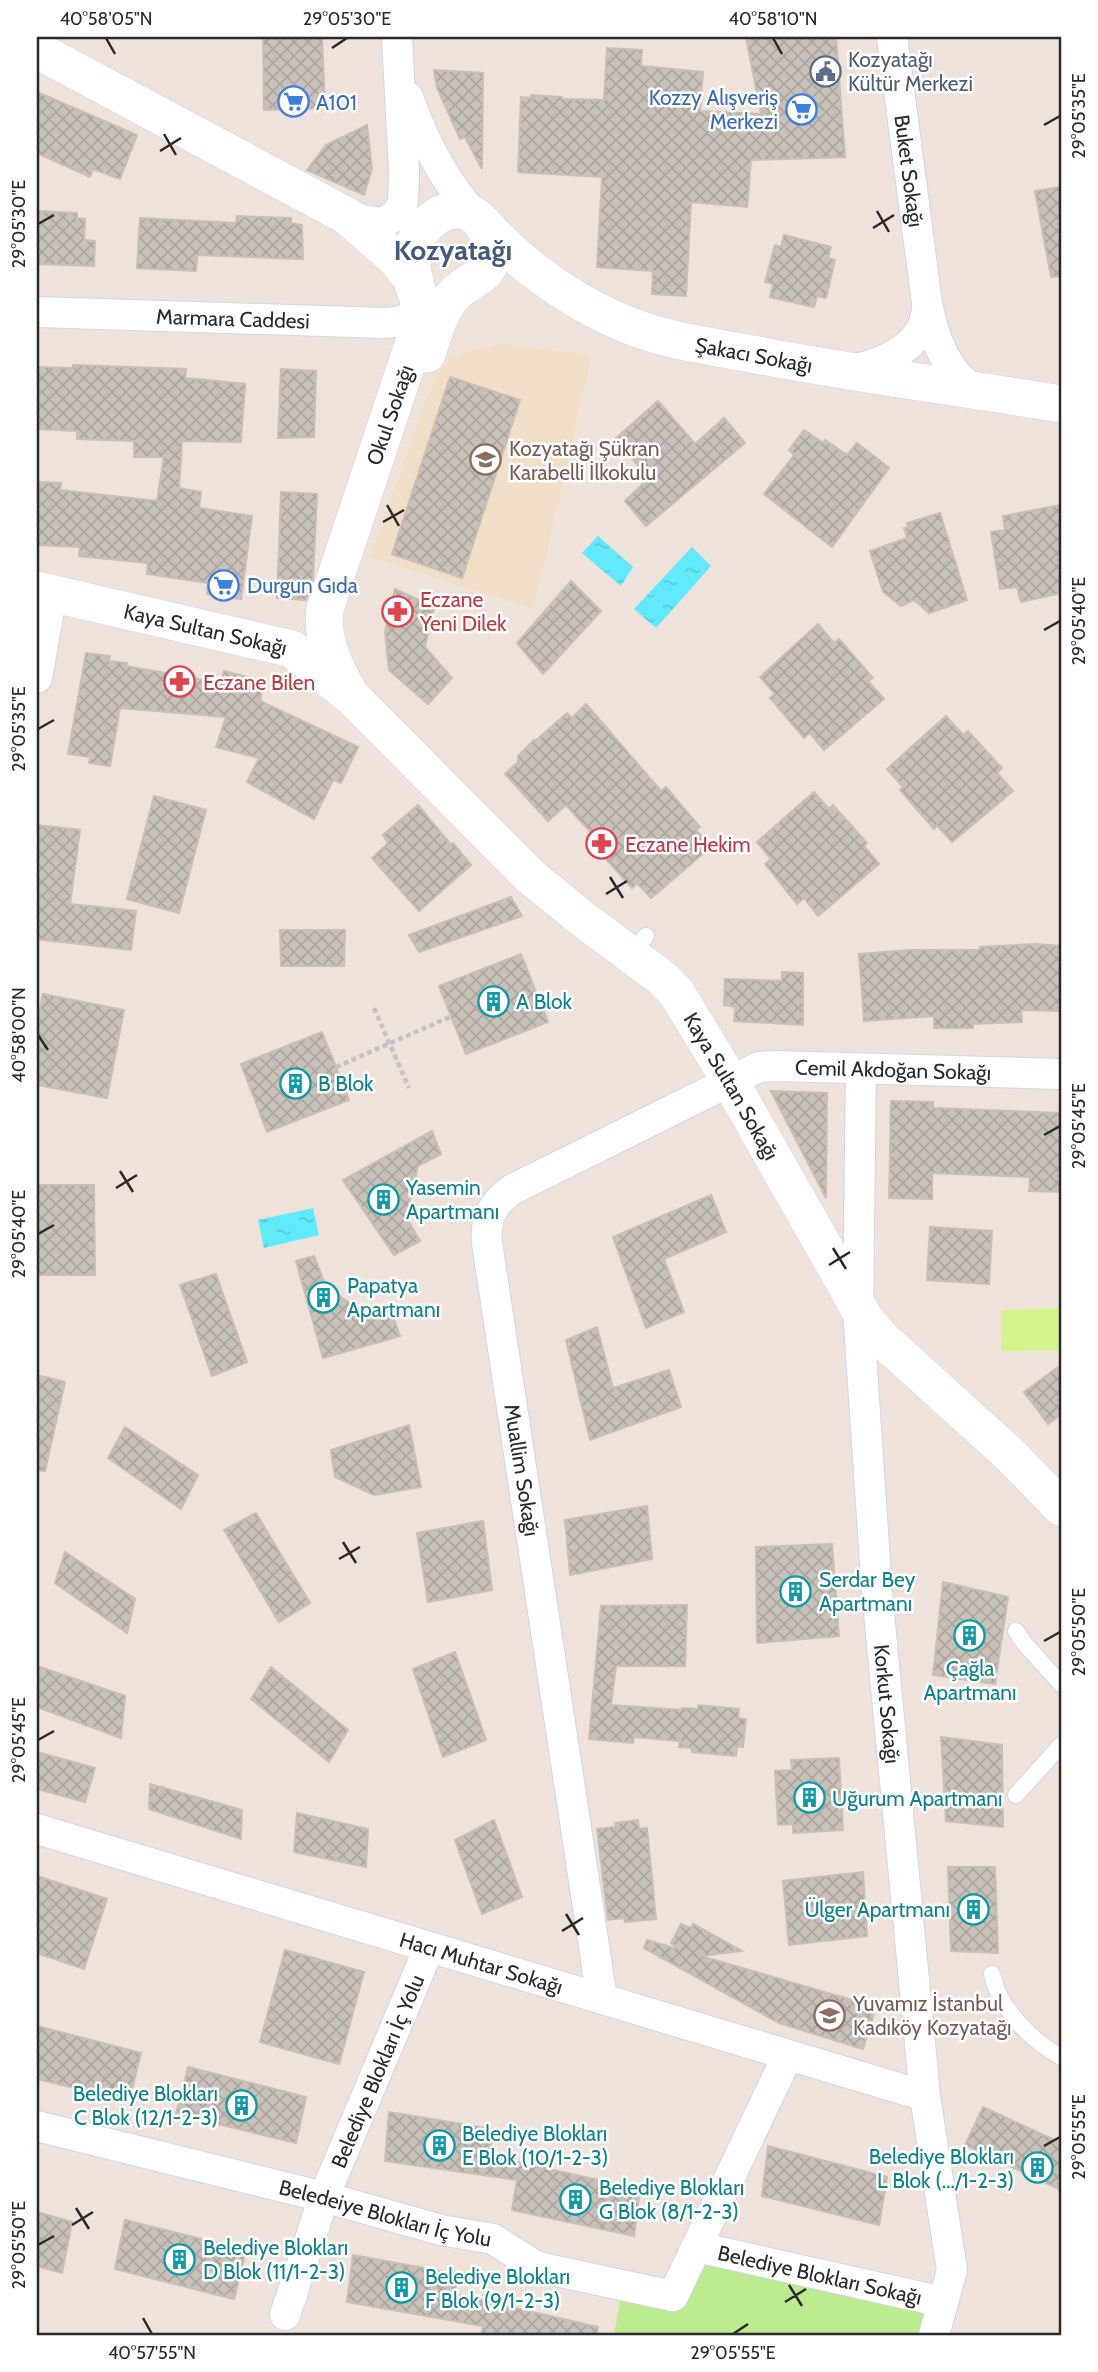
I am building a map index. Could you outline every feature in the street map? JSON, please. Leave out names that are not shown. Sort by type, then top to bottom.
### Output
[{"type":"street","name":"Buket Sokağı","points":[[892,37],[927,303],[936,339],[947,360],[964,382],[974,389],[984,391]]},
{"type":"street","points":[[37,50],[344,213],[364,221],[382,223],[395,216],[403,203],[398,50]]},
{"type":"street","points":[[398,50],[410,103],[434,158],[461,200],[480,221]]},
{"type":"street","name":"Okul Sokağı","points":[[454,210],[468,212],[480,221],[491,243],[491,262],[485,272],[455,293],[439,318],[338,618],[327,640],[324,623],[326,600],[414,342],[419,318],[419,298],[411,257],[414,244],[420,232],[437,217],[454,210]]},
{"type":"street","points":[[344,213],[399,262],[411,278],[419,298]]},
{"type":"street","name":"Şakacı Sokağı","points":[[480,221],[506,247],[572,297],[623,323],[664,337],[849,371],[1061,404]]},
{"type":"street","name":"Marmara Caddesi","points":[[37,312],[385,323],[411,316],[417,310],[419,298]]},
{"type":"street","name":"Buket Sokağı","points":[[849,371],[881,363],[904,349],[924,324],[927,303]]},
{"type":"street","points":[[37,678],[44,592]]},
{"type":"street","name":"Kaya Sultan Sokağı","points":[[44,592],[289,648],[299,653],[357,702],[531,877],[643,960],[676,992],[730,1081],[859,1309],[881,1338],[1007,1452],[1061,1507]]},
{"type":"street","points":[[289,648],[316,648],[327,640]]},
{"type":"street","name":"Kaya Sultan Sokağı","points":[[327,640],[336,667],[357,702]]},
{"type":"street","name":"Cemil Akdoğan Sokağı","points":[[730,1081],[764,1066],[1061,1074]]},
{"type":"street","name":"Korkut Sokağı","points":[[861,1070],[859,1309],[877,1592],[925,2096],[952,2270],[934,2335]]},
{"type":"street","name":"Muallim Sokağı","points":[[602,1999],[486,1226],[495,1204],[513,1189],[730,1081]]},
{"type":"street","name":"Hacı Muhtar Sokağı","points":[[37,1829],[925,2096]]},
{"type":"street","name":"Belediye Blokları İç Yolu","points":[[285,2315],[324,2197],[429,1948]]},
{"type":"street","name":"Beledeiye Blokları İç Yolu","points":[[37,2126],[324,2197],[441,2230],[493,2239],[537,2267],[673,2296],[788,2055]]},
{"type":"street","name":"Belediye Blokları Sokağı","points":[[697,2247],[943,2302]]},
{"type":"lane","points":[[1016,1631],[1061,1684]]},
{"type":"lane","points":[[1016,1795],[1061,1745]]},
{"type":"lane","points":[[992,1974],[994,1985],[1022,2026],[1050,2051],[1061,2057]]},
{"type":"path","points":[[374,1008],[408,1088]]},
{"type":"path","points":[[335,1067],[452,1016]]},
{"type":"shaded area","name":"Kozyatağı Şükran Karabelli İlkokulu","points":[[499,344],[592,355],[534,609],[370,557],[434,379],[451,357]]},
{"type":"green space","points":[[1061,1308],[1061,1350],[1001,1351],[1002,1310]]},
{"type":"green space","points":[[699,2259],[926,2308],[918,2335],[614,2335],[621,2295],[678,2307]]},
{"type":"water","points":[[598,536],[633,567],[621,586],[582,553]]},
{"type":"water","points":[[692,547],[711,566],[656,628],[634,609]]},
{"type":"water","points":[[313,1208],[319,1235],[264,1248],[258,1220]]},
{"type":"building","points":[[263,37],[322,37],[325,108],[264,110]]},
{"type":"building","points":[[746,37],[836,37],[845,157],[751,160],[747,207],[691,202],[686,296],[652,294],[653,271],[597,267],[602,177],[518,172],[521,97],[532,98],[531,95],[604,100],[607,48],[642,50],[641,66],[703,72],[700,111],[761,114]]},
{"type":"building","points":[[434,70],[483,73],[482,169],[465,137],[460,139],[437,88]]},
{"type":"building","points":[[37,92],[137,135],[120,179],[93,169],[90,177],[37,153]]},
{"type":"building","points":[[367,125],[372,169],[364,195],[307,170],[326,145]]},
{"type":"building","points":[[1061,187],[1061,276],[1051,277],[1035,191]]},
{"type":"building","points":[[37,211],[77,213],[77,218],[85,219],[84,240],[95,241],[94,266],[37,264]]},
{"type":"building","points":[[237,216],[291,218],[291,223],[302,225],[303,259],[197,255],[196,271],[137,268],[140,218],[236,223]]},
{"type":"building","points":[[784,235],[831,247],[828,258],[835,260],[826,298],[817,296],[814,307],[770,297],[773,284],[765,282],[775,245],[781,247]]},
{"type":"building","points":[[73,365],[186,369],[185,378],[245,384],[241,442],[182,441],[179,488],[201,492],[199,508],[252,516],[241,599],[207,594],[208,583],[147,574],[148,563],[79,556],[80,547],[37,545],[39,482],[61,483],[60,490],[157,501],[164,457],[134,457],[134,441],[77,439],[77,431],[37,429],[37,367],[73,368]]},
{"type":"building","points":[[281,369],[316,371],[314,437],[278,438]]},
{"type":"building","points":[[450,377],[520,400],[462,578],[392,554]]},
{"type":"building","points":[[658,401],[695,444],[724,418],[745,443],[646,526],[625,501],[649,478],[615,439]]},
{"type":"building","points":[[804,430],[847,455],[857,443],[889,468],[832,547],[764,494],[794,455],[789,450]]},
{"type":"building","points":[[281,492],[317,494],[313,579],[306,600],[277,598]]},
{"type":"building","points":[[1061,505],[1061,593],[1021,602],[1017,587],[1000,589],[991,532],[1005,530],[1003,516]]},
{"type":"building","points":[[940,513],[967,600],[929,613],[914,600],[901,606],[883,592],[870,551],[907,538],[904,528],[909,527],[907,523]]},
{"type":"building","points":[[571,581],[601,611],[543,674],[517,643]]},
{"type":"building","points":[[395,589],[434,607],[425,647],[452,678],[428,704],[389,670],[385,632]]},
{"type":"building","points":[[818,624],[834,643],[839,639],[873,678],[868,681],[884,699],[824,750],[810,733],[804,738],[770,698],[775,694],[760,677]]},
{"type":"building","points":[[86,653],[110,656],[109,661],[127,663],[126,666],[221,683],[224,671],[263,681],[260,701],[358,747],[341,783],[333,780],[314,819],[247,782],[259,758],[216,747],[226,717],[120,708],[110,766],[89,763],[90,757],[68,754]]},
{"type":"building","points":[[586,704],[661,791],[666,787],[700,827],[696,830],[711,847],[651,898],[637,883],[632,888],[597,849],[602,845],[566,805],[548,821],[505,774],[518,762],[518,756],[534,740],[567,713],[572,718]]},
{"type":"building","points":[[946,716],[963,735],[968,731],[1002,768],[997,773],[1013,791],[952,842],[937,825],[934,829],[900,790],[903,787],[887,769]]},
{"type":"building","points":[[814,792],[829,809],[833,805],[867,843],[864,846],[879,864],[818,916],[804,898],[797,904],[765,864],[771,859],[757,842]]},
{"type":"building","points":[[154,796],[206,810],[179,913],[127,899]]},
{"type":"building","points":[[418,805],[471,865],[419,911],[372,858],[388,843],[383,835]]},
{"type":"building","points":[[37,825],[80,830],[70,904],[136,911],[131,950],[37,939]]},
{"type":"building","points":[[511,897],[522,916],[419,952],[409,935]]},
{"type":"building","points":[[280,930],[345,930],[344,966],[281,966]]},
{"type":"building","points":[[1035,944],[1061,946],[1061,1011],[1021,1010],[1022,1022],[973,1024],[973,1028],[934,1028],[934,1016],[864,1021],[859,954],[910,950],[980,950],[980,947]]},
{"type":"building","name":"A Blok","points":[[521,954],[548,1022],[466,1054],[439,986]]},
{"type":"building","points":[[782,972],[803,973],[803,1025],[734,1021],[735,1007],[724,1005],[725,979],[782,981]]},
{"type":"building","points":[[43,994],[124,1010],[107,1098],[37,1085],[37,1025]]},
{"type":"building","name":"B Blok","points":[[322,1032],[349,1100],[267,1132],[241,1064]]},
{"type":"building","points":[[771,1091],[827,1093],[826,1198]]},
{"type":"building","points":[[891,1101],[933,1102],[933,1108],[1061,1113],[1061,1192],[1029,1191],[1030,1177],[932,1173],[932,1199],[889,1198]]},
{"type":"building","name":"Yasemin Apartmanı","points":[[432,1131],[441,1154],[418,1166],[406,1217],[420,1241],[394,1255],[343,1180]]},
{"type":"building","points":[[37,1185],[94,1185],[95,1275],[37,1275]]},
{"type":"building","points":[[711,1195],[726,1232],[664,1259],[684,1312],[646,1328],[613,1237]]},
{"type":"building","points":[[930,1227],[992,1231],[989,1284],[927,1280]]},
{"type":"building","name":"Papatya Apartmanı","points":[[314,1256],[326,1286],[366,1315],[390,1308],[400,1336],[323,1358],[296,1261]]},
{"type":"building","points":[[216,1274],[247,1362],[212,1376],[180,1285]]},
{"type":"building","points":[[597,1327],[613,1388],[669,1370],[681,1407],[590,1440],[566,1340]]},
{"type":"building","points":[[1061,1365],[1061,1414],[1048,1424],[1024,1392]]},
{"type":"building","points":[[37,1375],[65,1382],[45,1471],[37,1470]]},
{"type":"building","points":[[409,1425],[421,1487],[374,1495],[335,1477],[331,1450]]},
{"type":"building","points":[[125,1427],[198,1475],[181,1509],[108,1458]]},
{"type":"building","points":[[647,1506],[652,1559],[570,1575],[565,1520]]},
{"type":"building","points":[[256,1513],[310,1603],[279,1622],[224,1530]]},
{"type":"building","points":[[483,1521],[492,1590],[428,1602],[417,1533]]},
{"type":"building","name":"Serdar Bey Apartmanı","points":[[832,1544],[839,1636],[757,1643],[756,1547]]},
{"type":"building","points":[[65,1552],[135,1599],[127,1633],[55,1583]]},
{"type":"building","name":"Çağla Apartmanı","points":[[943,1582],[1008,1597],[995,1684],[933,1675]]},
{"type":"building","points":[[687,1605],[685,1666],[616,1666],[611,1705],[682,1710],[698,1709],[698,1705],[739,1709],[738,1718],[746,1719],[743,1747],[737,1746],[736,1756],[692,1752],[692,1748],[679,1747],[680,1741],[634,1737],[633,1743],[589,1739],[601,1606]]},
{"type":"building","points":[[455,1652],[486,1740],[443,1757],[413,1669]]},
{"type":"building","points":[[37,1666],[125,1696],[121,1738],[37,1707]]},
{"type":"building","points":[[271,1667],[348,1730],[329,1762],[251,1699]]},
{"type":"building","points":[[941,1737],[1002,1745],[1003,1827],[946,1821]]},
{"type":"building","points":[[37,1752],[95,1768],[85,1802],[37,1789]]},
{"type":"building","name":"Uğurum Apartmanı","points":[[839,1758],[843,1830],[793,1833],[793,1824],[778,1825],[775,1771],[792,1770],[791,1760]]},
{"type":"building","points":[[150,1784],[242,1810],[241,1839],[149,1809]]},
{"type":"building","points":[[297,1813],[368,1829],[366,1867],[294,1852]]},
{"type":"building","points":[[494,1820],[522,1897],[482,1914],[455,1840]]},
{"type":"building","points":[[638,1820],[639,1829],[647,1828],[656,1919],[625,1922],[624,1918],[608,1920],[597,1829],[616,1827],[615,1823]]},
{"type":"building","name":"Ülger Apartmanı","points":[[948,1867],[995,1867],[998,1953],[951,1951]]},
{"type":"building","points":[[863,1872],[867,1936],[789,1945],[783,1881]]},
{"type":"building","points":[[37,1876],[107,1899],[84,1969],[37,1953]]},
{"type":"building","points":[[681,1924],[691,1928],[693,1924],[742,1951],[701,1956],[876,2007],[863,2049],[779,2023],[644,1948],[647,1940],[674,1948],[671,1943]]},
{"type":"building","points":[[285,1950],[364,1972],[339,2064],[260,2042]]},
{"type":"building","points":[[37,2026],[141,2053],[129,2101],[37,2079]]},
{"type":"building","name":"Belediye Blokları C Blok (12/1-2-3)","points":[[188,2067],[306,2097],[296,2143],[176,2114]]},
{"type":"building","name":"Belediye Blokları L Blok (.../1-2-3)","points":[[983,2107],[1061,2143],[1061,2190],[965,2145]]},
{"type":"building","points":[[389,2112],[493,2129],[490,2156],[640,2189],[634,2236],[512,2210],[517,2180],[385,2161]]},
{"type":"building","points":[[768,2146],[887,2177],[879,2225],[762,2196]]},
{"type":"building","points":[[37,2212],[72,2222],[62,2273],[37,2266]]},
{"type":"building","name":"Belediye Blokları D Blok (11/1-2-3)","points":[[125,2220],[246,2250],[234,2299],[115,2269]]},
{"type":"building","name":"Belediye Blokları F Blok (9/1-2-3)","points":[[353,2255],[457,2274],[455,2294],[598,2327],[597,2335],[481,2335],[483,2326],[347,2302]]},
{"type":"place","name":"Kozyatağı Kültür Merkezi","points":[[825,71]]},
{"type":"place","name":"A101","points":[[293,102]]},
{"type":"place","name":"Kozzy Alışveriş Merkezi","points":[[801,109]]},
{"type":"place","name":"Kozyatağı Şükran Karabelli İlkokulu","points":[[486,460]]},
{"type":"place","name":"Durgun Gıda","points":[[224,585]]},
{"type":"place","name":"Eczane Yeni Dilek","points":[[397,611]]},
{"type":"place","name":"Eczane Bilen","points":[[180,682]]},
{"type":"place","name":"Eczane Hekim","points":[[602,844]]},
{"type":"place","name":"A Blok","points":[[493,1001]]},
{"type":"place","name":"B Blok","points":[[295,1083]]},
{"type":"place","name":"Yasemin Apartmanı","points":[[383,1199]]},
{"type":"place","name":"Papatya Apartmanı","points":[[324,1297]]},
{"type":"place","name":"Serdar Bey Apartmanı","points":[[796,1591]]},
{"type":"place","name":"Çağla Apartmanı","points":[[970,1636]]},
{"type":"place","name":"Uğurum Apartmanı","points":[[809,1798]]},
{"type":"place","name":"Ülger Apartmanı","points":[[973,1909]]},
{"type":"place","name":"Yuvamız İstanbul Kadıköy Kozyatağı","points":[[830,2015]]},
{"type":"place","name":"Belediye Blokları C Blok (12/1-2-3)","points":[[241,2105]]},
{"type":"place","name":"Belediye Blokları E Blok (10/1-2-3)","points":[[439,2145]]},
{"type":"place","name":"Belediye Blokları L Blok (.../1-2-3)","points":[[1037,2168]]},
{"type":"place","name":"Belediye Blokları G Blok (8/1-2-3)","points":[[576,2199]]},
{"type":"place","name":"Belediye Blokları D Blok (11/1-2-3)","points":[[180,2259]]},
{"type":"place","name":"Belediye Blokları F Blok (9/1-2-3)","points":[[402,2288]]},
{"type":"district","name":"Kozyatağı","points":[[453,250]]}]
